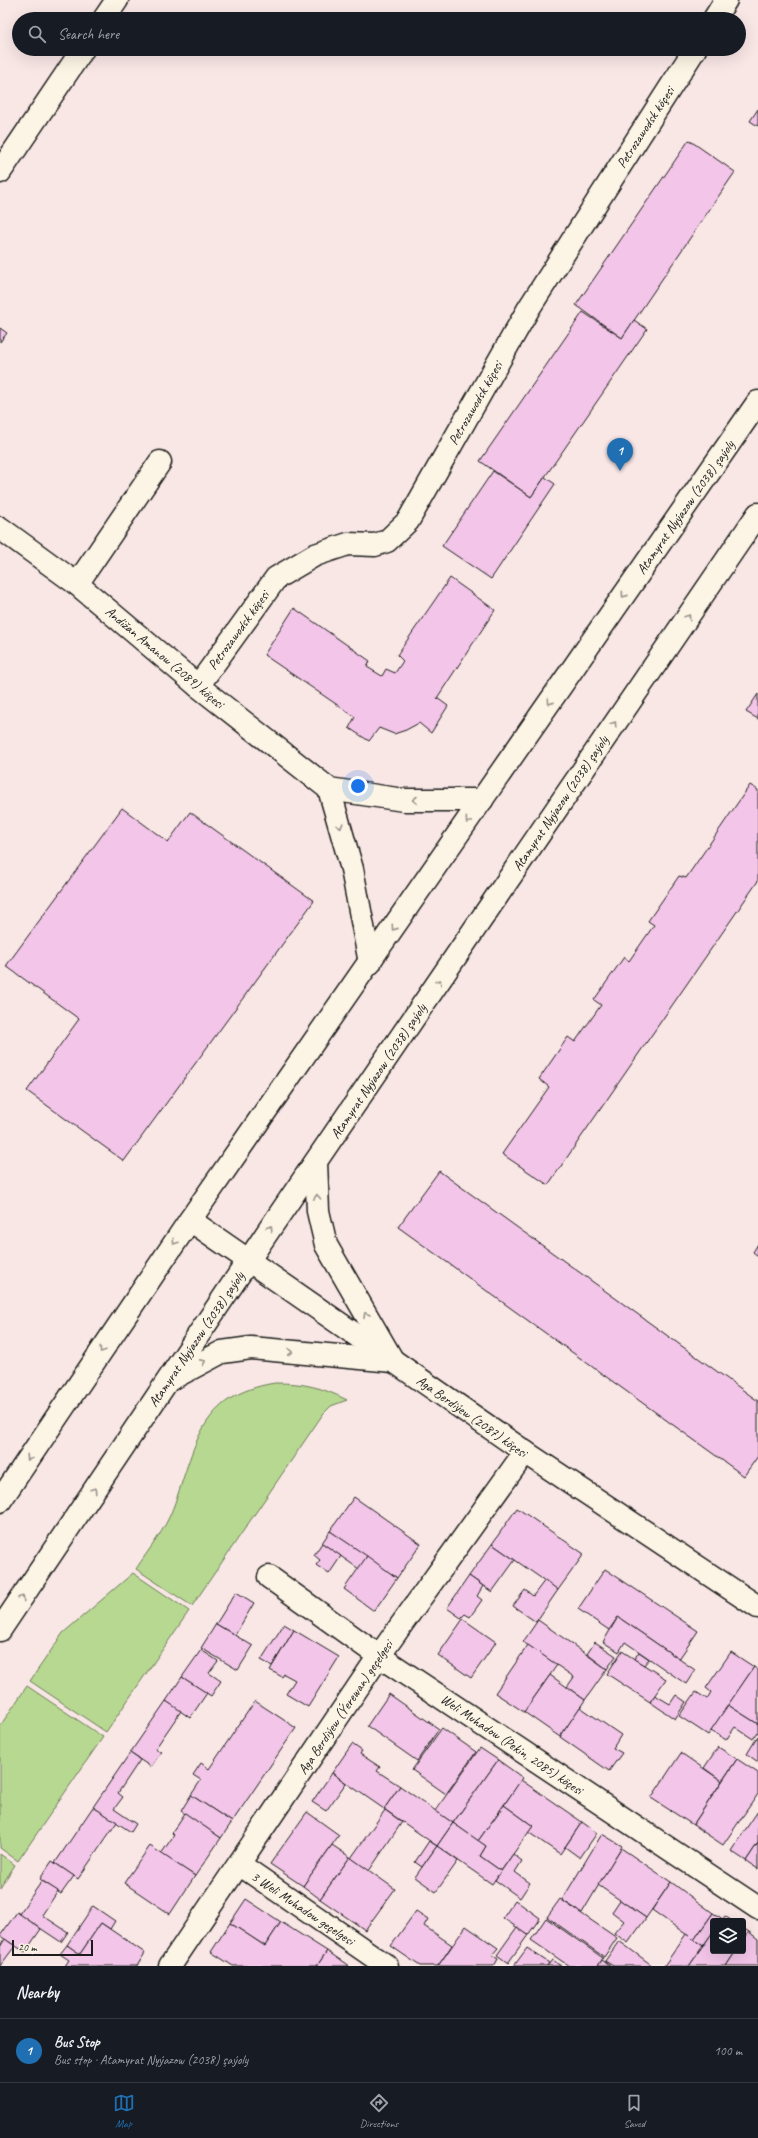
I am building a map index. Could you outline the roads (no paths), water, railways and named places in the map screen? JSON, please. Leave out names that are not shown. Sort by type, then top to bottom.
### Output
[{"type":"street","points":[[109,12],[117,0]]},
{"type":"street","points":[[718,12],[726,0]]},
{"type":"street","points":[[0,172],[78,56]]},
{"type":"street","name":"Petrozawodsk köçesi","points":[[198,686],[276,578],[315,554],[348,544],[375,545],[387,541],[408,521],[529,308],[691,56]]},
{"type":"street","name":"Atamyrat Nyýazow (2038) şaýoly","points":[[0,1501],[190,1220],[370,963],[758,402]]},
{"type":"street","points":[[77,584],[160,462]]},
{"type":"street","name":"Atamyrat Nyýazow (2038) şaýoly","points":[[0,1630],[316,1162],[758,514]]},
{"type":"street","name":"Andižan Amanow (2089) köçesi","points":[[0,528],[77,584],[198,686],[328,789]]},
{"type":"street","points":[[370,963],[352,869],[328,789],[404,800],[482,800]]},
{"type":"street","points":[[316,1162],[318,1212],[326,1245],[393,1361]]},
{"type":"street","name":"Aga Berdiýew (2087) köçesi","points":[[190,1220],[525,1452],[758,1607]]},
{"type":"street","points":[[168,1380],[222,1352],[251,1348],[393,1361]]},
{"type":"street","name":"Aga Berdiýew (Ýerewan) geçelgesi","points":[[170,1966],[379,1656],[525,1452]]},
{"type":"street","name":"Weli Muhadow (Pekin, 2085) köçesi","points":[[269,1577],[379,1656],[758,1908]]},
{"type":"street","name":"3 Weli Muhadow geçelgesi","points":[[239,1864],[387,1966]]},
{"type":"place","name":"Bus Stop","points":[[620,471]]}]
